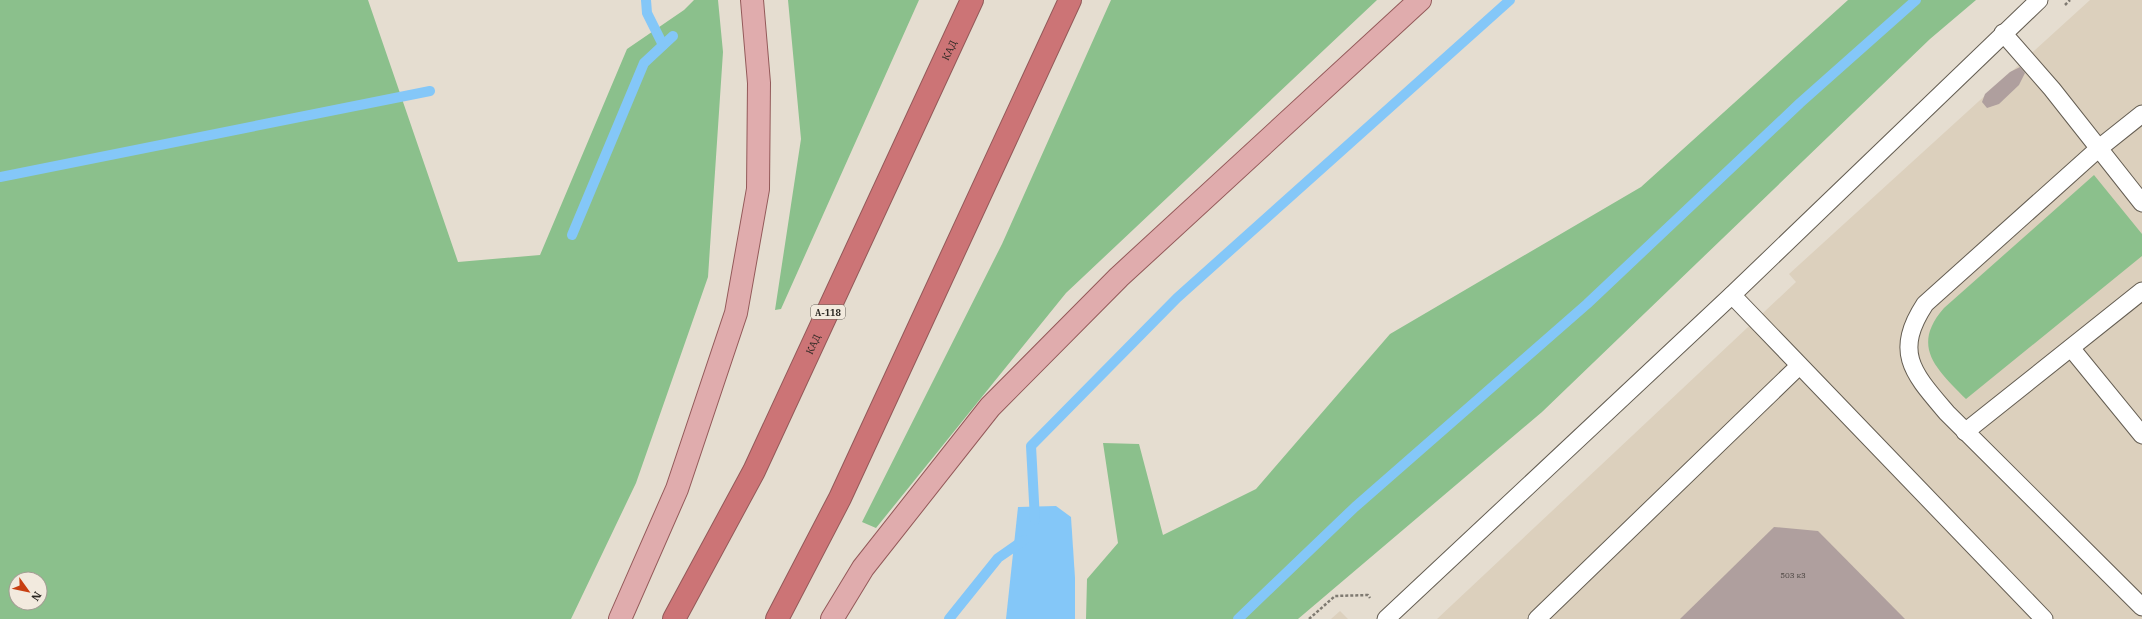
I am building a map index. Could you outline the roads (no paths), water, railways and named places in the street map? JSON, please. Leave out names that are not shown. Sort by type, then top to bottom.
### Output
[{"type":"highway","name":"КАД","points":[[674,619],[754,470],[972,0]]},
{"type":"highway","points":[[777,619],[840,498],[1070,0]]},
{"type":"main road","points":[[620,619],[677,489],[736,313],[758,189],[759,83],[752,0]]},
{"type":"main road","points":[[832,619],[863,568],[990,407],[1119,277],[1420,0]]},
{"type":"lane","points":[[1386,619],[1732,295],[2039,0]]},
{"type":"lane","points":[[2003,33],[2052,89],[2142,203]]},
{"type":"lane","points":[[2142,114],[2098,149],[1925,304],[1916,319],[1908,339],[1909,354],[1916,371],[1926,388],[1965,432],[2142,607]]},
{"type":"lane","points":[[1965,432],[2142,291]]},
{"type":"lane","points":[[1732,295],[2044,619]]},
{"type":"lane","points":[[2071,348],[2142,435]]},
{"type":"lane","points":[[1537,619],[1799,366]]},
{"type":"water","points":[[1056,506],[1071,517],[1075,578],[1075,619],[1006,619],[1018,507]]},
{"type":"waterway","points":[[646,0],[647,13],[663,45]]},
{"type":"waterway","points":[[1035,520],[1031,446],[1177,298],[1510,0]]},
{"type":"waterway","points":[[1238,619],[1355,507],[1587,304],[1800,103],[1916,0]]},
{"type":"waterway","points":[[572,235],[644,63],[673,36]]},
{"type":"waterway","points":[[0,177],[430,91]]},
{"type":"waterway","points":[[949,619],[998,558],[1024,540]]}]
